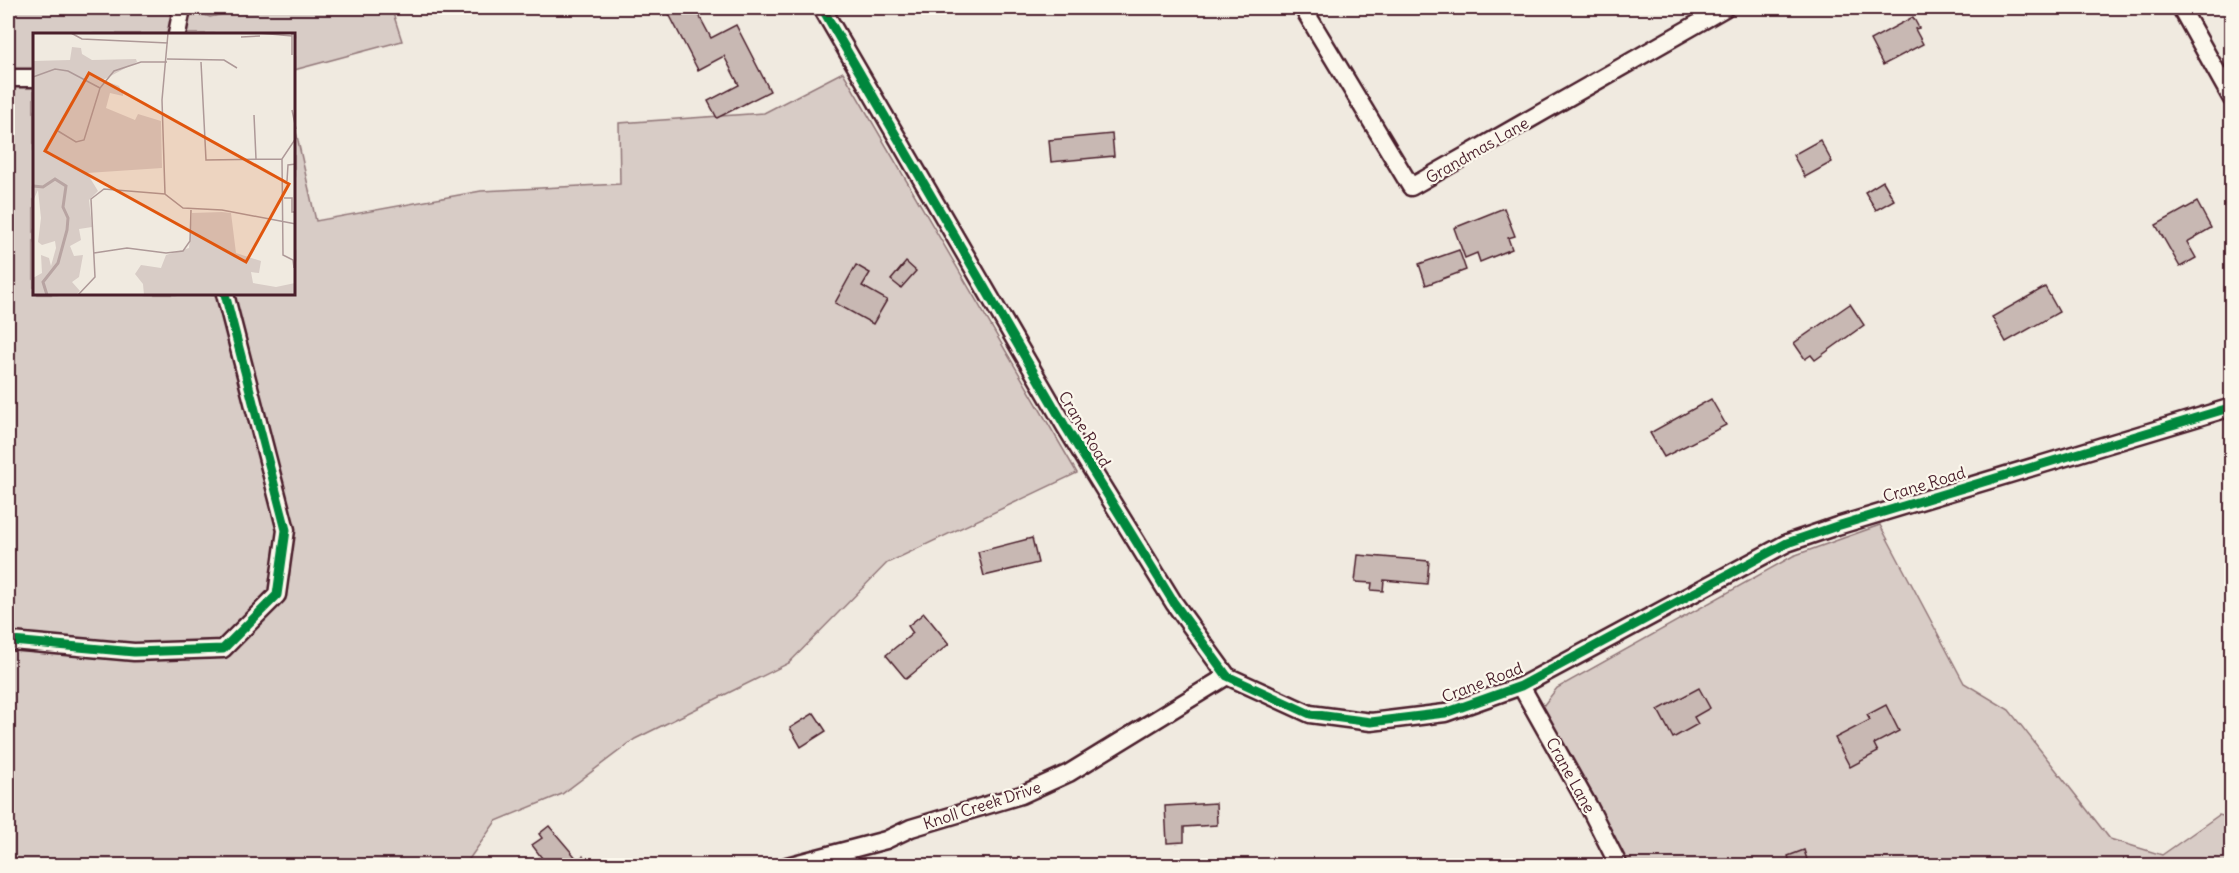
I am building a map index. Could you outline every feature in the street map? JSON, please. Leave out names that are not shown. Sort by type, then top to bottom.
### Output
[{"type":"street","points":[[177,33],[182,8]]},
{"type":"street","name":"Crane Road","points":[[822,8],[1070,435],[1174,603],[1227,676],[1311,714],[1371,722],[1445,713],[1521,686],[1787,543],[1837,525],[2232,407]]},
{"type":"street","name":"Grandmas Lane","points":[[1303,8],[1411,187],[1725,8]]},
{"type":"street","points":[[2181,8],[2232,99]]},
{"type":"street","points":[[8,78],[33,78]]},
{"type":"street","points":[[12,641],[134,652],[223,649],[278,595],[286,530],[226,296]]},
{"type":"street","name":"Knoll Creek Drive","points":[[787,866],[886,840],[911,828],[1021,795],[1069,773],[1227,676]]},
{"type":"street","name":"Crane Lane","points":[[1521,686],[1589,807],[1619,866]]},
{"type":"shaded area","points":[[8,8],[187,8],[210,17],[248,8],[388,8],[392,10],[402,41],[296,69],[296,33],[33,33],[33,296],[296,296],[296,132],[316,221],[481,191],[620,184],[619,123],[764,113],[843,72],[1077,473],[887,563],[789,663],[635,739],[562,794],[496,821],[465,865],[8,865]]},
{"type":"shaded area","points":[[1880,525],[1964,683],[2009,710],[2110,839],[2162,855],[2219,815],[2231,818],[2231,865],[1624,865],[1543,706],[1557,688],[1793,556]]},
{"type":"building","points":[[680,8],[695,8],[711,38],[736,25],[770,91],[717,118],[708,101],[739,85],[724,56],[698,70],[669,14]]},
{"type":"building","points":[[1913,17],[1919,28],[1915,29],[1923,44],[1883,65],[1870,40]]},
{"type":"building","points":[[1112,134],[1114,156],[1051,162],[1049,140]]},
{"type":"building","points":[[1820,140],[1832,162],[1805,177],[1793,155]]},
{"type":"building","points":[[1883,181],[1894,200],[1876,210],[1865,192]]},
{"type":"building","points":[[2197,202],[2211,228],[2187,242],[2196,258],[2180,267],[2156,225]]},
{"type":"building","points":[[1504,208],[1515,236],[1508,238],[1512,249],[1480,262],[1477,253],[1465,258],[1454,228]]},
{"type":"building","points":[[1459,250],[1466,270],[1426,285],[1419,264]]},
{"type":"building","points":[[906,262],[916,271],[901,288],[891,280]]},
{"type":"building","points":[[856,265],[870,273],[862,286],[887,300],[873,324],[835,303]]},
{"type":"building","points":[[2045,287],[2059,312],[2006,342],[1992,317]]},
{"type":"building","points":[[1850,304],[1864,325],[1815,360],[1811,355],[1805,359],[1794,343]]},
{"type":"building","points":[[1711,399],[1726,425],[1664,457],[1650,433]]},
{"type":"building","points":[[1032,538],[1038,563],[984,576],[978,552]]},
{"type":"building","points":[[1358,555],[1429,561],[1427,584],[1384,580],[1383,591],[1371,590],[1372,583],[1355,582]]},
{"type":"building","points":[[924,613],[949,644],[906,679],[886,655],[913,633],[908,626]]},
{"type":"building","points":[[1699,688],[1710,708],[1694,717],[1698,724],[1673,738],[1658,710]]},
{"type":"building","points":[[1886,705],[1899,731],[1874,744],[1878,752],[1850,767],[1835,738],[1870,720],[1867,715]]},
{"type":"building","points":[[814,713],[826,731],[801,747],[790,728]]},
{"type":"building","points":[[1216,803],[1217,825],[1184,827],[1184,842],[1167,843],[1165,806]]},
{"type":"building","points":[[549,826],[578,860],[583,856],[592,866],[548,866],[532,845],[542,838],[539,834]]},
{"type":"building","points":[[1804,850],[1809,866],[1791,866],[1788,856]]},
{"type":"building","points":[[1289,862],[1325,864],[1325,866],[1289,866]]},
{"type":"cycle path","points":[[822,8],[1065,426],[1174,603],[1227,676],[1310,714],[1371,722],[1445,713],[1521,686],[1787,543],[2232,407]]},
{"type":"cycle path","points":[[12,641],[134,652],[223,649],[277,595],[286,530],[226,296]]}]
